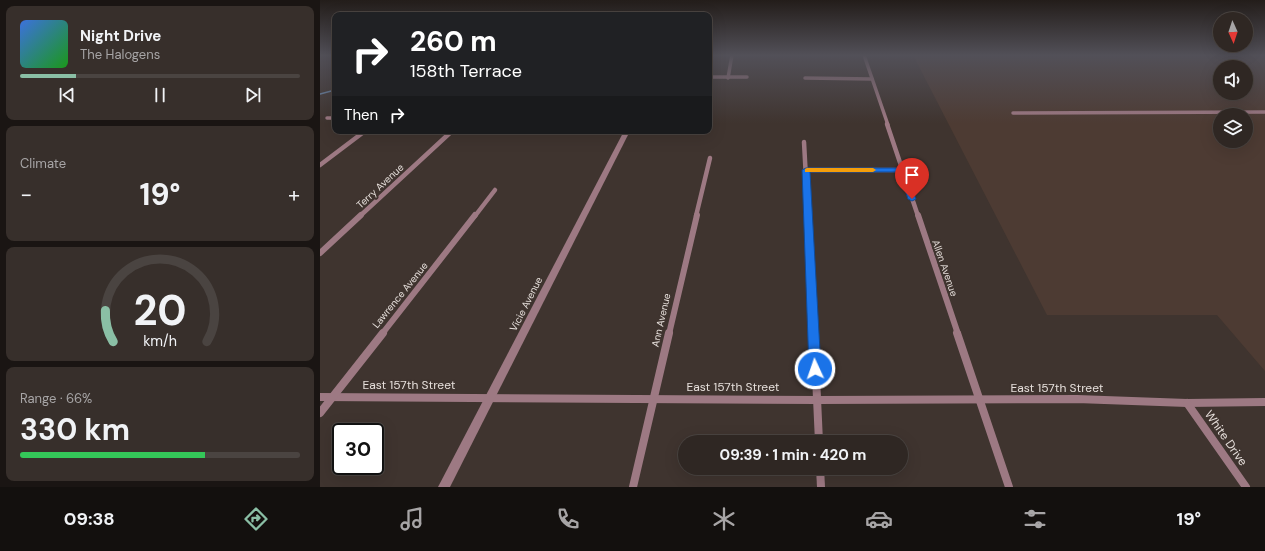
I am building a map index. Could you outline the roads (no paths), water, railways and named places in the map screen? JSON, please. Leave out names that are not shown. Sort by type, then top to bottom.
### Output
[{"type":"street","points":[[723,78],[733,78]]},
{"type":"street","points":[[805,78],[872,78]]},
{"type":"street","name":"Allen Avenue","points":[[872,78],[1009,487]]},
{"type":"street","points":[[1013,113],[1265,112]]},
{"type":"street","points":[[327,118],[332,118]]},
{"type":"street","points":[[320,165],[361,134]]},
{"type":"street","name":"Terry Avenue","points":[[320,253],[449,134]]},
{"type":"street","name":"Vicie Avenue","points":[[444,487],[625,134]]},
{"type":"street","points":[[804,142],[819,435]]},
{"type":"street","name":"Ann Avenue","points":[[633,487],[710,158]]},
{"type":"street","points":[[806,170],[902,170]]},
{"type":"street","name":"Lawrence Avenue","points":[[320,413],[495,190]]},
{"type":"street","name":"East 157th Street","points":[[320,397],[817,400],[1077,399],[1187,403],[1265,402]]},
{"type":"street","name":"White Drive","points":[[1187,403],[1246,487]]},
{"type":"street","points":[[820,475],[821,487]]},
{"type":"waterway","points":[[320,94],[332,91]]}]
